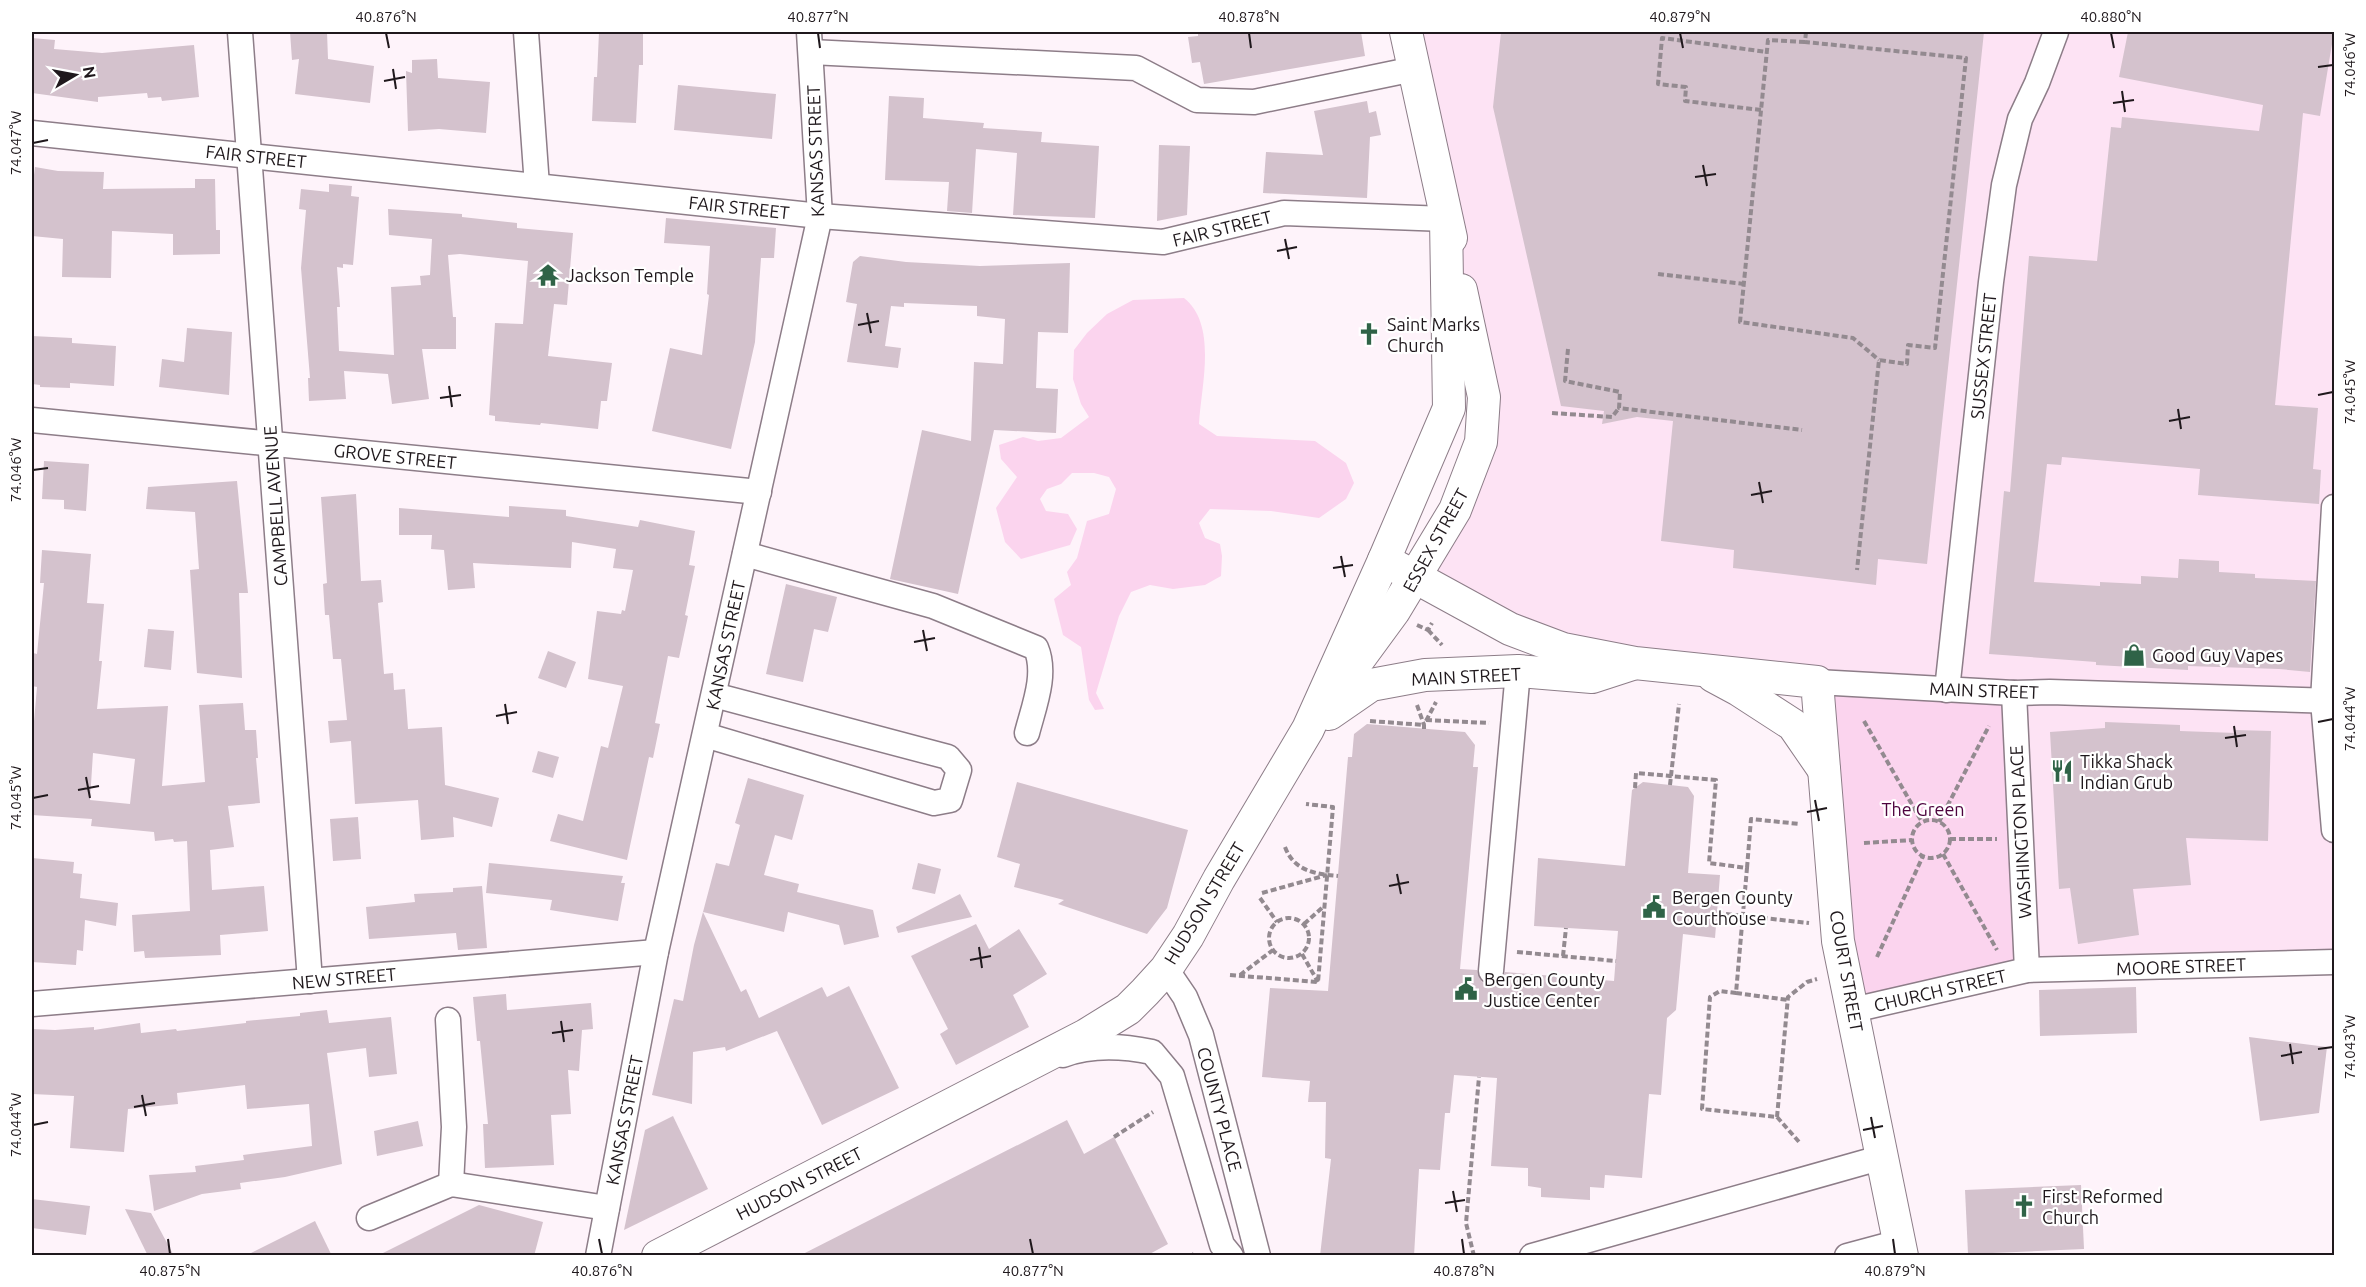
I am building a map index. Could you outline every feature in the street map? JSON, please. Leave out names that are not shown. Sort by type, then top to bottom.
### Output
[{"type":"main road","name":"ESSEX STREET","points":[[1308,729],[1394,611],[1455,510],[1481,442],[1484,397],[1406,32]]},
{"type":"main road","name":"ESSEX STREET","points":[[1446,219],[1449,408]]},
{"type":"main road","name":"HUDSON STREET","points":[[658,1256],[689,1246],[1086,1035],[1128,1009],[1166,969],[1188,936],[1308,729],[1449,408]]},
{"type":"main road","name":"MAIN STREET","points":[[1384,560],[1510,629],[1563,649],[1635,663],[1817,682]]},
{"type":"main road","name":"MAIN STREET","points":[[1308,729],[1371,685],[1425,675],[1518,671],[1592,677],[1635,663]]},
{"type":"main road","points":[[1699,668],[1739,690],[1793,725],[1825,771]]},
{"type":"main road","name":"COURT STREET","points":[[1817,682],[1838,940],[1900,1249]]},
{"type":"street","name":"CAMPBELL AVENUE","points":[[240,32],[310,981]]},
{"type":"street","points":[[526,32],[537,186]]},
{"type":"street","name":"SUSSEX STREET","points":[[1947,690],[1990,282],[2004,185],[2020,118],[2037,84],[2056,32]]},
{"type":"street","points":[[810,42],[1136,68],[1197,100],[1254,102],[1414,69]]},
{"type":"street","name":"KANSAS STREET","points":[[598,1256],[656,952],[820,216],[810,42]]},
{"type":"street","name":"FAIR STREET","points":[[32,133],[820,216],[1163,242],[1284,213],[1446,219]]},
{"type":"street","name":"GROVE STREET","points":[[32,420],[759,492]]},
{"type":"street","points":[[2334,507],[2329,701],[2334,831]]},
{"type":"street","points":[[745,554],[933,606],[1036,648],[1041,659],[1038,688],[1027,733]]},
{"type":"street","points":[[1491,971],[1518,671]]},
{"type":"street","name":"MAIN STREET","points":[[1817,682],[2014,693],[2050,692],[2329,701]]},
{"type":"street","name":"WASHINGTON PLACE","points":[[2014,693],[2027,970]]},
{"type":"street","points":[[705,735],[933,803],[950,800],[959,770],[948,757],[714,695]]},
{"type":"street","name":"NEW STREET","points":[[32,1004],[656,952]]},
{"type":"street","name":"MOORE STREET","points":[[2027,970],[2334,962]]},
{"type":"street","name":"COUNTY PLACE","points":[[1166,969],[1185,997],[1201,1035],[1258,1256]]},
{"type":"street","name":"CHURCH STREET","points":[[1853,1010],[2027,970]]},
{"type":"street","points":[[448,1020],[454,1127],[451,1184]]},
{"type":"street","points":[[1010,1075],[1077,1049],[1118,1046],[1152,1052],[1172,1076],[1222,1245],[1231,1256]]},
{"type":"street","points":[[1532,1256],[1883,1157]]},
{"type":"street","points":[[369,1218],[451,1184],[607,1208]]},
{"type":"street","points":[[1846,1256],[1900,1249]]},
{"type":"path","points":[[1805,42],[1806,32]]},
{"type":"path","points":[[1761,110],[1685,101],[1686,87],[1658,84],[1662,38],[1767,52]]},
{"type":"path","points":[[1768,40],[1966,58],[1935,348],[1908,345],[1907,364],[1879,360],[1853,338],[1740,322],[1767,52],[1768,40]]},
{"type":"path","points":[[1658,274],[1744,284]]},
{"type":"path","points":[[1552,412],[1612,417],[1619,408],[1620,392],[1565,381],[1568,349]]},
{"type":"path","points":[[1857,570],[1879,360]]},
{"type":"path","points":[[1619,408],[1802,430]]},
{"type":"path","points":[[1670,785],[1679,704]]},
{"type":"path","points":[[1426,720],[1494,724]]},
{"type":"path","points":[[1362,721],[1424,725],[1424,729]]},
{"type":"path","points":[[1864,721],[1922,822]]},
{"type":"path","points":[[1940,822],[1989,726]]},
{"type":"path","points":[[1635,788],[1636,772],[1716,780],[1709,863],[1747,868]]},
{"type":"path","points":[[1306,804],[1333,807],[1318,982]]},
{"type":"path","points":[[1736,993],[1751,819],[1802,824]]},
{"type":"path","points":[[1931,819],[1940,822],[1947,827],[1949,846],[1942,854],[1934,858],[1923,856],[1916,851],[1912,840],[1915,827],[1931,819]]},
{"type":"path","points":[[1950,839],[1999,839]]},
{"type":"path","points":[[1864,843],[1912,840]]},
{"type":"path","points":[[1285,847],[1295,865],[1310,872],[1338,876]]},
{"type":"path","points":[[1942,854],[1997,950]]},
{"type":"path","points":[[1877,957],[1923,856]]},
{"type":"path","points":[[1277,922],[1261,896],[1327,875]]},
{"type":"path","points":[[1304,924],[1324,906]]},
{"type":"path","points":[[1717,913],[1809,923]]},
{"type":"path","points":[[1291,918],[1304,924],[1310,939],[1302,954],[1284,958],[1273,950],[1269,937],[1277,922],[1291,918]]},
{"type":"path","points":[[1563,956],[1566,928]]},
{"type":"path","points":[[1240,976],[1273,950]]},
{"type":"path","points":[[1510,951],[1616,961]]},
{"type":"path","points":[[1302,954],[1318,982]]},
{"type":"path","points":[[1230,975],[1318,982]]},
{"type":"path","points":[[1777,1118],[1788,997],[1807,982],[1818,978]]},
{"type":"path","points":[[1788,1000],[1720,992],[1710,997],[1702,1109],[1777,1118],[1800,1143]]},
{"type":"path","points":[[1474,1256],[1466,1223],[1479,1077]]},
{"type":"path","points":[[1114,1137],[1153,1112]]},
{"type":"shaded area","points":[[1406,32],[2334,32],[2334,962],[2027,970],[2014,693],[1577,658],[1416,581],[1481,442]]},
{"type":"green space","points":[[1184,298],[1194,310],[1201,324],[1204,340],[1204,375],[1199,424],[1217,436],[1315,441],[1346,463],[1354,483],[1346,499],[1319,518],[1271,511],[1210,509],[1199,523],[1205,538],[1220,544],[1221,576],[1205,585],[1173,589],[1150,585],[1131,592],[1119,616],[1096,693],[1104,709],[1095,710],[1089,700],[1081,647],[1063,635],[1054,599],[1071,585],[1067,572],[1077,558],[1087,521],[1109,514],[1116,489],[1109,477],[1094,473],[1072,473],[1061,484],[1047,489],[1040,499],[1046,511],[1068,514],[1077,529],[1070,545],[1021,559],[1005,542],[996,508],[1017,477],[1001,459],[999,445],[1023,437],[1038,441],[1061,438],[1089,417],[1081,404],[1073,379],[1074,350],[1087,333],[1107,314],[1133,300]]},
{"type":"green space","name":"The Green","points":[[1817,682],[2014,693],[2027,970],[1853,1010]]},
{"type":"building","points":[[290,32],[327,32],[328,59],[374,66],[370,103],[295,94],[299,59],[292,60]]},
{"type":"building","points":[[599,32],[643,32],[643,65],[639,65],[636,123],[592,121]]},
{"type":"building","points":[[1198,32],[1361,32],[1365,56],[1204,84],[1200,62],[1192,63],[1188,37],[1198,36]]},
{"type":"building","points":[[1501,32],[1984,32],[1927,564],[1878,559],[1876,585],[1733,568],[1734,550],[1661,541],[1673,421],[1637,417],[1602,424],[1604,411],[1561,406],[1493,107]]},
{"type":"building","points":[[2128,32],[2334,32],[2320,116],[2303,113],[2275,405],[2318,408],[2313,469],[2321,470],[2319,504],[2198,495],[2200,469],[2062,457],[2061,465],[2047,464],[2034,582],[2100,586],[2100,582],[2141,584],[2141,576],[2178,578],[2179,559],[2219,561],[2219,572],[2255,574],[2255,578],[2316,581],[2310,672],[2188,666],[2188,670],[2096,665],[2096,662],[1989,654],[2004,491],[2010,492],[2029,256],[2097,261],[2111,127],[2121,128],[2122,117],[2259,131],[2263,105],[2119,77]]},
{"type":"building","points":[[32,38],[55,40],[54,49],[102,53],[194,45],[199,97],[162,101],[161,97],[148,98],[147,93],[98,97],[98,102],[32,93]]},
{"type":"building","points":[[437,59],[438,78],[490,82],[486,133],[439,129],[408,131],[406,71],[412,73],[412,60]]},
{"type":"building","points":[[678,85],[776,94],[772,139],[674,130]]},
{"type":"building","points":[[889,96],[924,98],[923,118],[984,123],[983,128],[1042,132],[1041,142],[1099,146],[1095,218],[1013,215],[1017,153],[976,149],[972,213],[947,211],[949,182],[885,180]]},
{"type":"building","points":[[1367,101],[1369,113],[1376,111],[1381,135],[1370,137],[1367,198],[1263,193],[1266,152],[1323,155],[1314,111]]},
{"type":"building","points":[[1159,145],[1190,146],[1187,215],[1157,221]]},
{"type":"building","points":[[35,167],[58,171],[104,172],[103,189],[195,188],[195,179],[215,179],[216,230],[220,230],[220,254],[173,255],[173,234],[112,231],[111,278],[62,277],[63,239],[32,236],[32,174],[34,175]]},
{"type":"building","points":[[329,184],[352,186],[351,196],[359,197],[353,265],[343,264],[343,268],[337,267],[340,307],[337,307],[339,351],[394,355],[391,287],[421,285],[420,276],[430,275],[432,239],[389,235],[388,209],[462,214],[462,217],[517,223],[517,228],[573,233],[567,305],[554,304],[548,356],[612,363],[607,401],[601,401],[598,429],[495,421],[495,416],[489,415],[495,323],[523,324],[528,261],[460,254],[448,255],[453,317],[456,317],[456,349],[422,349],[429,399],[392,404],[388,374],[344,371],[346,399],[309,401],[308,378],[310,378],[301,268],[306,210],[299,209],[301,189],[329,192]]},
{"type":"building","points":[[666,218],[776,228],[774,258],[761,258],[755,342],[731,449],[652,431],[670,348],[702,355],[709,295],[707,294],[710,246],[664,243]]},
{"type":"building","points":[[860,256],[906,262],[980,266],[1070,263],[1068,333],[1038,332],[1036,388],[1058,389],[1056,433],[994,430],[958,594],[890,579],[922,430],[971,441],[974,362],[1003,364],[1005,319],[977,316],[977,306],[904,303],[904,307],[891,306],[885,346],[901,348],[898,368],[847,362],[857,304],[846,302],[853,262]]},
{"type":"building","points":[[187,328],[232,332],[229,395],[159,387],[162,359],[184,362]]},
{"type":"building","points":[[32,336],[72,338],[72,343],[116,346],[114,386],[70,383],[70,388],[40,387],[40,385],[32,384]]},
{"type":"building","points":[[44,461],[89,464],[86,511],[64,509],[64,500],[42,499]]},
{"type":"building","points":[[237,481],[248,593],[239,593],[242,678],[197,673],[190,570],[199,569],[195,512],[146,509],[148,487]]},
{"type":"building","points":[[356,494],[361,581],[381,580],[383,602],[378,603],[384,674],[393,673],[394,690],[405,689],[408,729],[442,727],[445,785],[499,798],[492,827],[453,817],[454,837],[421,840],[418,800],[355,804],[351,741],[330,743],[328,721],[347,720],[341,659],[333,659],[329,615],[325,615],[323,584],[327,583],[321,497]]},
{"type":"building","points":[[509,506],[566,510],[566,516],[638,527],[640,520],[695,531],[689,565],[695,566],[685,615],[688,616],[679,658],[668,656],[655,723],[660,724],[653,758],[649,757],[627,860],[550,841],[558,814],[583,821],[601,746],[608,748],[623,686],[588,679],[597,611],[621,614],[622,610],[625,611],[633,570],[613,568],[616,549],[572,542],[571,568],[473,563],[475,588],[448,590],[444,550],[431,549],[432,535],[399,535],[399,508],[509,517]]},
{"type":"building","points":[[42,550],[91,554],[87,603],[104,604],[97,709],[168,706],[162,786],[205,782],[199,705],[243,703],[245,730],[256,730],[260,803],[228,806],[234,847],[210,850],[212,890],[264,886],[268,931],[220,935],[221,955],[145,958],[144,951],[134,952],[132,915],[190,911],[187,841],[174,842],[173,839],[155,841],[154,832],[91,826],[92,819],[32,815],[32,744],[37,687],[32,686],[32,670],[33,653],[37,654],[44,583],[40,583]],"holes":[[[93,753],[135,759],[130,804],[90,800]]]},
{"type":"building","points":[[786,584],[837,597],[828,632],[814,629],[803,682],[766,674]]},
{"type":"building","points":[[148,629],[174,631],[171,670],[144,667]]},
{"type":"building","points":[[548,651],[576,662],[566,688],[538,678]]},
{"type":"building","points":[[2105,722],[2180,725],[2180,731],[2236,733],[2235,730],[2271,731],[2268,841],[2186,838],[2191,885],[2133,889],[2139,935],[2078,944],[2070,888],[2059,889],[2050,732],[2105,728]]},
{"type":"building","name":"Bergen County Justice Center","points":[[1367,724],[1465,732],[1475,745],[1473,767],[1478,767],[1460,969],[1477,970],[1482,982],[1490,985],[1502,980],[1505,972],[1614,981],[1618,931],[1534,926],[1538,858],[1625,866],[1632,790],[1643,782],[1688,787],[1694,796],[1688,873],[1720,875],[1715,938],[1683,934],[1676,1010],[1667,1018],[1661,1095],[1649,1094],[1642,1178],[1605,1175],[1604,1188],[1590,1187],[1590,1200],[1541,1197],[1541,1188],[1528,1186],[1528,1168],[1491,1166],[1497,1078],[1454,1075],[1450,1113],[1445,1113],[1440,1170],[1419,1169],[1414,1256],[1320,1256],[1331,1159],[1325,1158],[1326,1102],[1308,1102],[1310,1081],[1262,1077],[1270,988],[1328,991],[1348,757],[1352,757],[1354,734]]},
{"type":"building","points":[[538,751],[559,757],[553,778],[532,772]]},
{"type":"building","points":[[748,778],[804,795],[792,840],[775,835],[764,875],[799,884],[797,892],[873,910],[879,937],[844,945],[839,925],[788,912],[784,932],[703,912],[716,863],[729,866],[740,825],[735,823]]},
{"type":"building","points":[[1017,782],[1188,830],[1167,908],[1147,934],[1058,904],[1064,900],[1014,887],[1020,864],[997,857]]},
{"type":"building","points":[[358,817],[361,859],[333,861],[330,819]]},
{"type":"building","points":[[32,858],[74,862],[73,873],[82,874],[80,898],[118,903],[116,926],[85,920],[83,951],[77,950],[76,965],[32,962]]},
{"type":"building","points":[[489,863],[623,876],[621,883],[625,883],[618,921],[550,910],[552,900],[486,893]]},
{"type":"building","points":[[918,863],[941,869],[935,894],[912,889]]},
{"type":"building","points":[[482,886],[487,948],[458,950],[456,933],[369,939],[366,907],[415,902],[414,894],[453,892],[453,888]]},
{"type":"building","points":[[960,894],[972,917],[898,933],[896,927]]},
{"type":"building","points":[[703,912],[741,992],[746,989],[759,1018],[822,987],[827,997],[849,986],[899,1088],[822,1125],[777,1031],[726,1051],[725,1047],[693,1052],[692,1104],[652,1095],[674,999],[683,1001]]},
{"type":"building","points":[[976,924],[989,949],[1019,929],[1047,974],[1013,995],[1029,1027],[956,1065],[940,1034],[948,1029],[911,956]]},
{"type":"building","points":[[2136,987],[2137,1033],[2040,1036],[2039,990]]},
{"type":"building","points":[[506,994],[507,1010],[591,1003],[593,1029],[582,1030],[579,1071],[568,1070],[571,1114],[551,1115],[554,1165],[485,1168],[483,1124],[488,1124],[473,997]]},
{"type":"building","points":[[327,1010],[329,1023],[391,1017],[397,1074],[369,1077],[366,1048],[327,1053],[342,1164],[285,1177],[240,1183],[241,1189],[202,1194],[154,1211],[149,1175],[196,1172],[195,1166],[244,1160],[243,1155],[312,1146],[309,1104],[247,1109],[245,1085],[177,1093],[178,1104],[128,1109],[124,1152],[70,1148],[74,1096],[32,1094],[32,1029],[94,1027],[94,1030],[140,1023],[141,1033],[176,1029],[177,1031],[300,1016],[300,1013]]},
{"type":"building","points":[[2249,1037],[2327,1047],[2319,1113],[2260,1121]]},
{"type":"building","points":[[673,1116],[708,1189],[624,1230],[645,1130]]},
{"type":"building","points":[[1067,1120],[1084,1154],[1114,1137],[1168,1244],[1146,1256],[799,1256]]},
{"type":"building","points":[[418,1121],[423,1146],[377,1156],[374,1131]]},
{"type":"building","name":"First Reformed Church","points":[[2081,1185],[2084,1249],[1968,1254],[1965,1190]]},
{"type":"building","points":[[32,1199],[90,1206],[86,1235],[32,1228]]},
{"type":"building","points":[[479,1205],[543,1222],[534,1256],[377,1256]]},
{"type":"building","points":[[125,1209],[151,1213],[174,1256],[148,1256]]},
{"type":"building","points":[[315,1221],[332,1256],[245,1256]]},
{"type":"place","name":"Jackson Temple","points":[[548,275]]},
{"type":"place","name":"Saint Marks Church","points":[[1369,334]]},
{"type":"place","name":"Good Guy Vapes","points":[[2134,655]]},
{"type":"place","name":"Tikka Shack Indian Grub","points":[[2062,771]]},
{"type":"place","name":"Bergen County Courthouse","points":[[1654,907]]},
{"type":"place","name":"Bergen County Justice Center","points":[[1466,989]]},
{"type":"place","name":"First Reformed Church","points":[[2024,1206]]}]
